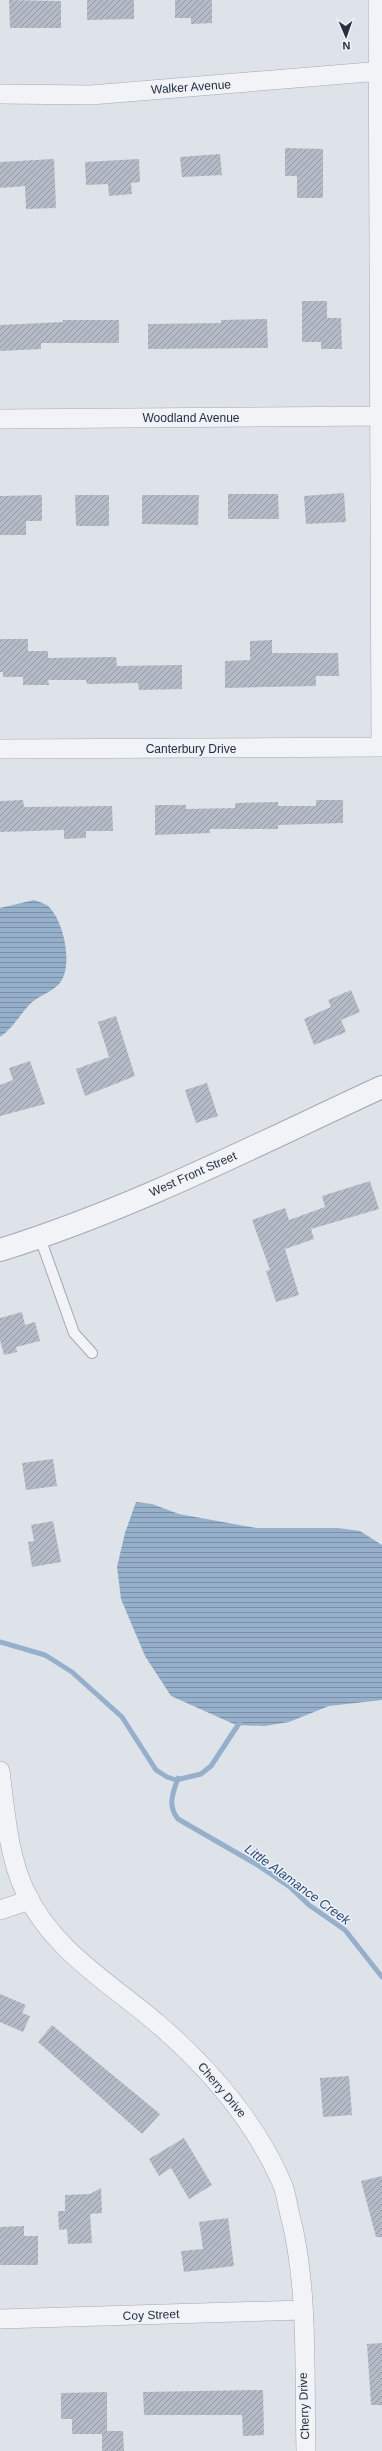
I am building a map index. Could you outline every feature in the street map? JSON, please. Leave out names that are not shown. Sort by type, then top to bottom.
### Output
[{"type":"street","points":[[378,0],[381,71],[381,747]]},
{"type":"street","name":"Walker Avenue","points":[[0,94],[91,95],[381,71]]},
{"type":"street","name":"Woodland Avenue","points":[[0,419],[381,416]]},
{"type":"street","name":"Canterbury Drive","points":[[0,749],[381,747]]},
{"type":"street","name":"West Front Street","points":[[0,1250],[40,1238],[140,1198],[382,1087]]},
{"type":"street","name":"Cherry Drive","points":[[0,1771],[12,1850],[25,1891],[50,1932],[85,1965],[157,2024],[210,2072],[240,2110],[266,2149],[282,2183],[296,2238],[302,2310],[306,2451]]},
{"type":"street","points":[[0,1910],[30,1900]]},
{"type":"street","name":"Coy Street","points":[[0,2320],[302,2310]]},
{"type":"lane","points":[[40,1238],[74,1333],[92,1353]]},
{"type":"water","points":[[34,900],[49,907],[55,915],[63,934],[66,967],[59,984],[32,1002],[12,1026],[0,1037],[0,908]]},
{"type":"water","points":[[136,1502],[152,1504],[179,1514],[256,1528],[338,1528],[360,1531],[382,1545],[382,1700],[329,1706],[289,1722],[265,1726],[236,1725],[171,1696],[145,1656],[121,1599],[117,1567],[125,1533]]},
{"type":"building","points":[[9,0],[61,1],[61,28],[10,28]]},
{"type":"building","points":[[87,0],[134,0],[134,19],[87,20]]},
{"type":"building","points":[[175,0],[212,0],[212,23],[191,24],[191,18],[175,18]]},
{"type":"building","points":[[285,148],[323,149],[323,198],[297,198],[297,176],[285,176]]},
{"type":"building","points":[[220,154],[222,175],[182,177],[180,157]]},
{"type":"building","points":[[54,159],[56,208],[26,209],[25,186],[0,188],[0,162]]},
{"type":"building","points":[[139,159],[140,182],[131,183],[132,194],[109,196],[108,184],[86,185],[85,162]]},
{"type":"building","points":[[302,301],[327,301],[327,318],[341,318],[342,349],[321,349],[321,342],[302,342]]},
{"type":"building","points":[[267,319],[268,348],[148,349],[148,324],[221,323],[221,320]]},
{"type":"building","points":[[63,320],[119,320],[119,343],[41,343],[41,349],[0,351],[0,325],[63,322]]},
{"type":"building","points":[[344,493],[346,522],[306,524],[304,496]]},
{"type":"building","points":[[228,494],[278,494],[279,519],[228,519]]},
{"type":"building","points":[[42,495],[42,521],[26,521],[26,535],[0,535],[0,496]]},
{"type":"building","points":[[75,495],[109,495],[109,526],[76,526]]},
{"type":"building","points":[[142,495],[199,495],[198,525],[142,524]]},
{"type":"building","points":[[0,639],[28,639],[28,651],[48,651],[48,658],[116,657],[117,666],[182,665],[182,689],[139,690],[138,683],[87,684],[86,680],[48,680],[49,685],[23,685],[23,677],[3,677],[3,672],[0,672]]},
{"type":"building","points":[[272,640],[272,653],[338,653],[339,676],[316,676],[316,686],[225,688],[225,661],[250,660],[250,641]]},
{"type":"building","points":[[23,800],[24,807],[112,806],[113,831],[86,831],[86,838],[64,839],[64,830],[0,832],[0,801]]},
{"type":"building","points":[[316,800],[343,800],[343,823],[278,825],[278,829],[210,829],[210,833],[155,835],[155,805],[186,805],[186,809],[235,808],[235,803],[278,802],[278,806],[316,806]]},
{"type":"building","points":[[351,990],[360,1012],[341,1020],[346,1032],[314,1045],[304,1019],[331,1007],[328,1000]]},
{"type":"building","points":[[116,1016],[135,1076],[85,1096],[76,1069],[109,1057],[98,1022]]},
{"type":"building","points":[[30,1061],[45,1104],[0,1116],[0,1085],[13,1080],[9,1068]]},
{"type":"building","points":[[207,1083],[218,1116],[196,1123],[185,1090]]},
{"type":"building","points":[[370,1181],[379,1209],[311,1229],[314,1239],[285,1249],[299,1295],[276,1302],[266,1271],[270,1270],[252,1220],[285,1208],[289,1220],[325,1207],[322,1196]]},
{"type":"building","points":[[22,1312],[25,1325],[35,1322],[40,1341],[16,1347],[17,1352],[4,1355],[0,1340],[0,1318]]},
{"type":"building","points":[[53,1459],[57,1486],[26,1490],[22,1463]]},
{"type":"building","points":[[53,1521],[61,1562],[32,1567],[28,1542],[34,1541],[31,1525]]},
{"type":"building","points":[[0,1994],[26,2005],[22,2013],[30,2016],[23,2032],[0,2022]]},
{"type":"building","points":[[52,2025],[160,2114],[142,2134],[38,2042]]},
{"type":"building","points":[[349,2076],[352,2115],[323,2117],[320,2078]]},
{"type":"building","points":[[184,2138],[212,2185],[189,2199],[171,2168],[159,2176],[149,2159]]},
{"type":"building","points":[[382,2176],[382,2237],[376,2237],[361,2181]]},
{"type":"building","points":[[101,2188],[102,2213],[90,2214],[92,2243],[68,2244],[67,2229],[59,2230],[58,2211],[65,2211],[65,2195],[90,2194]]},
{"type":"building","points":[[228,2218],[234,2266],[184,2272],[181,2251],[203,2249],[199,2222]]},
{"type":"building","points":[[24,2226],[24,2236],[38,2236],[38,2265],[0,2265],[0,2227]]},
{"type":"building","points":[[382,2343],[382,2405],[371,2405],[367,2344]]},
{"type":"building","points":[[263,2390],[264,2435],[243,2436],[242,2415],[144,2415],[143,2392]]},
{"type":"building","points":[[107,2392],[107,2431],[123,2431],[124,2451],[102,2451],[102,2434],[72,2434],[72,2419],[61,2419],[61,2393]]},
{"type":"waterway","name":"Little Alamance Creek","points":[[0,1642],[45,1655],[72,1672],[122,1717],[156,1770],[167,1777],[176,1780],[201,1774],[211,1766],[240,1722]]},
{"type":"waterway","name":"Little Alamance Creek","points":[[178,1778],[172,1799],[173,1809],[178,1819],[256,1864],[290,1887],[309,1905],[345,1930],[382,1977]]}]
